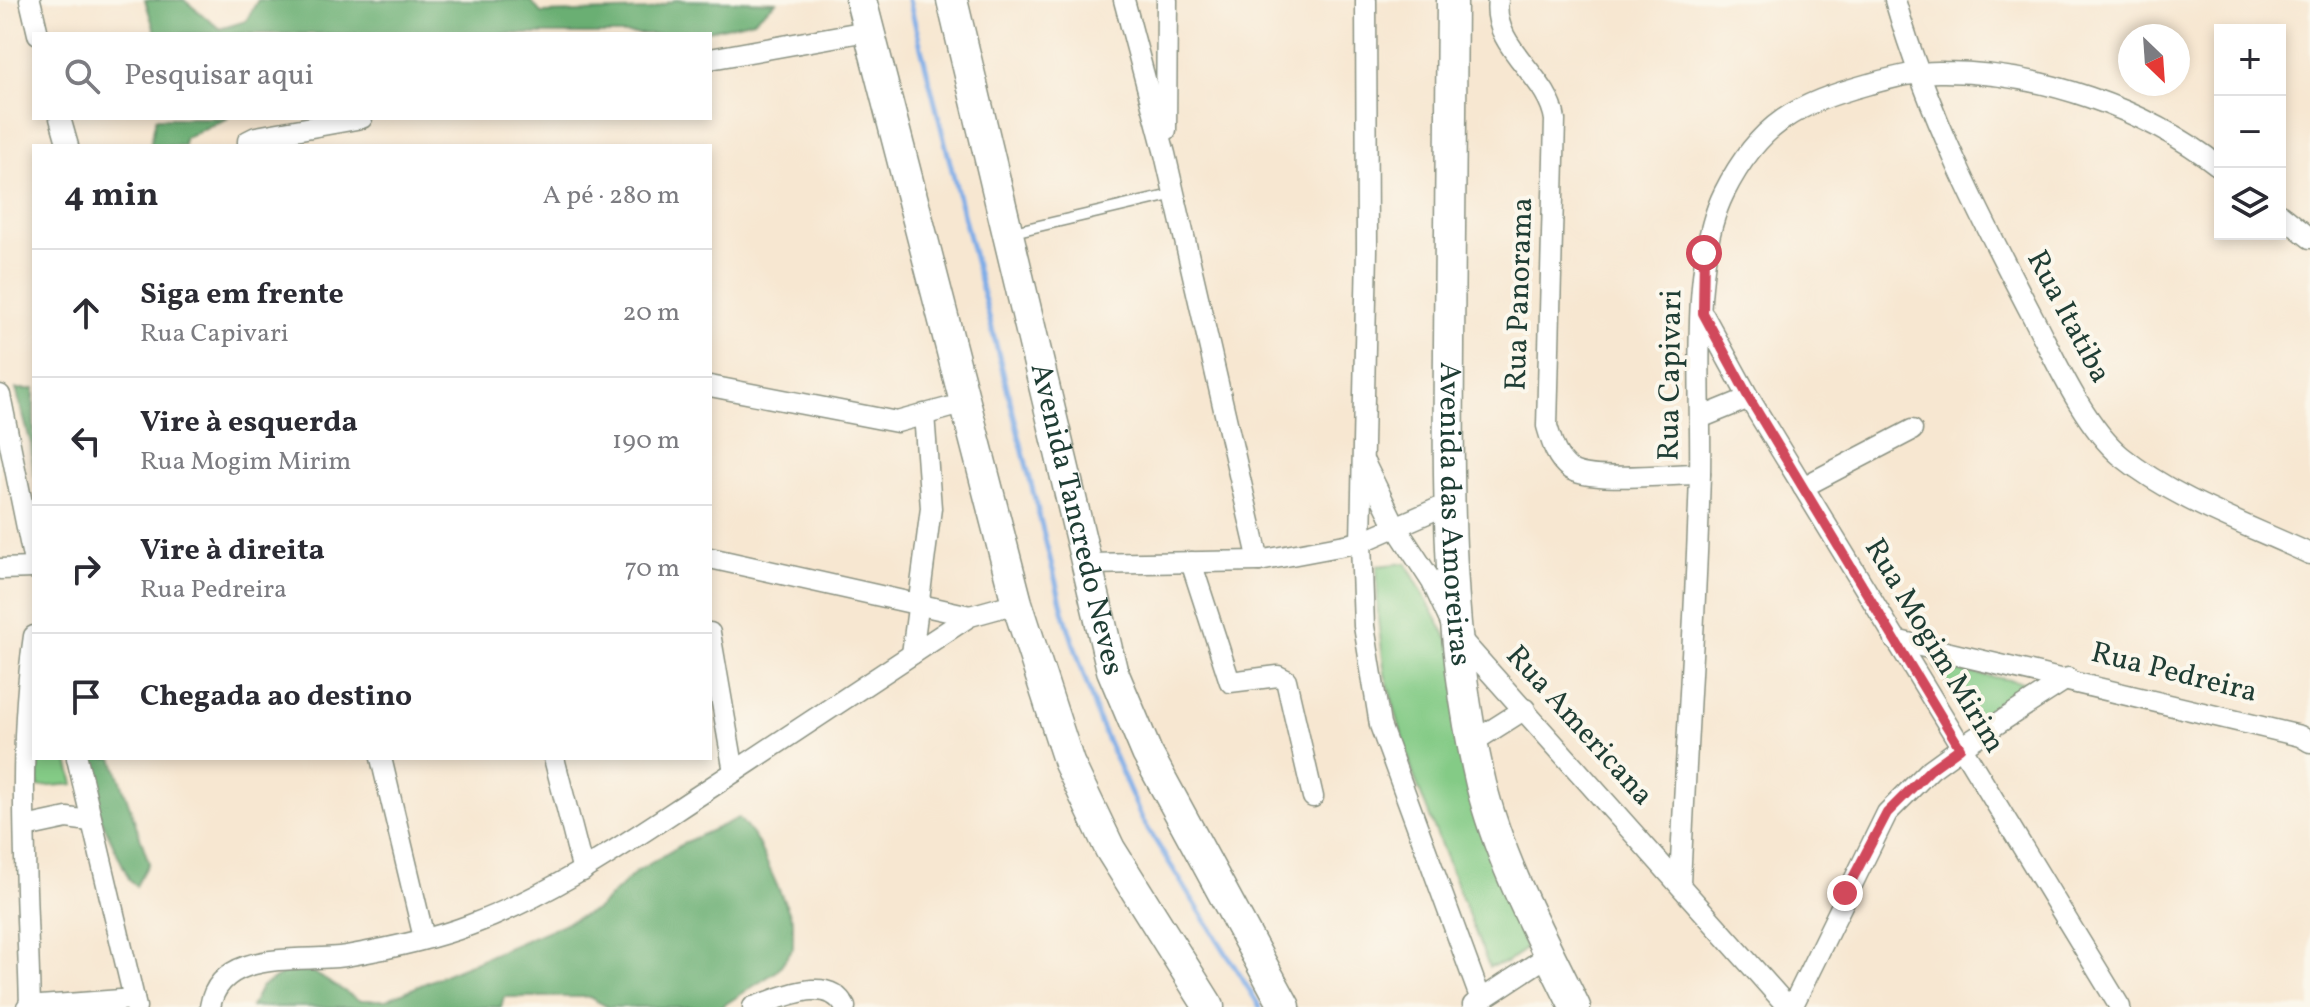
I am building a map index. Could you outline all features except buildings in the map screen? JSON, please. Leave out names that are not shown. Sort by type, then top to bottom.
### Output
[{"type":"main road","points":[[861,0],[1017,603],[1069,763],[1088,805],[1148,914],[1209,1007]]},
{"type":"main road","name":"Avenida Tancredo Neves","points":[[952,0],[1112,670],[1127,710],[1285,1007]]},
{"type":"main road","name":"Avenida das Amoreiras","points":[[1452,0],[1448,504],[1456,634],[1473,742],[1491,819],[1549,955],[1575,1007]]},
{"type":"street","points":[[30,0],[38,32]]},
{"type":"street","points":[[1124,0],[1175,194],[1259,561]]},
{"type":"street","points":[[1165,154],[1167,0]]},
{"type":"street","points":[[1366,0],[1361,542],[1364,626],[1380,725],[1475,1003],[1549,955]]},
{"type":"street","name":"Rua Panorama","points":[[1498,0],[1500,29],[1543,85],[1552,102],[1555,120],[1547,426],[1554,452],[1572,471],[1591,475],[1700,474]]},
{"type":"street","name":"Rua Itatiba","points":[[1895,0],[1916,71],[1958,169],[2068,385],[2118,454],[2156,481],[2310,554]]},
{"type":"street","points":[[712,59],[867,31]]},
{"type":"street","name":"Rua Capivari","points":[[1680,884],[1700,474],[1704,253],[1724,194],[1756,144],[1808,102],[1916,71],[1977,72],[2104,103],[2169,134],[2214,163]]},
{"type":"street","points":[[61,120],[67,144]]},
{"type":"street","points":[[248,143],[353,120]]},
{"type":"street","points":[[2286,219],[2310,238]]},
{"type":"street","name":"Rua Mogim Mirim","points":[[1703,313],[1749,398],[2120,1007]]},
{"type":"street","points":[[712,386],[897,422],[966,403]]},
{"type":"street","points":[[0,395],[32,555]]},
{"type":"street","points":[[1700,418],[1749,398]]},
{"type":"street","points":[[912,654],[931,508],[924,414]]},
{"type":"street","points":[[1803,487],[1912,430]]},
{"type":"street","name":"Rua Americana","points":[[1363,460],[1396,527],[1432,582],[1456,634],[1790,1007]]},
{"type":"street","points":[[1086,564],[1259,561],[1361,542],[1448,504]]},
{"type":"street","points":[[712,558],[970,616]]},
{"type":"street","points":[[1191,562],[1230,682],[1278,676],[1286,680],[1313,797]]},
{"type":"street","points":[[0,569],[32,565]]},
{"type":"street","points":[[210,1007],[218,984],[238,970],[279,958],[343,956],[424,938],[505,911],[583,871],[970,616],[1017,603]]},
{"type":"street","name":"Rua Pedreira","points":[[1895,640],[2068,678],[2300,736],[2310,742]]},
{"type":"street","points":[[712,645],[734,772]]},
{"type":"street","points":[[32,649],[28,674],[25,827],[28,1007],[135,1003],[77,760]]},
{"type":"street","name":"Rua Pedreira","points":[[1790,1007],[1887,813],[1931,769],[2068,678]]},
{"type":"street","points":[[1473,742],[1525,709]]},
{"type":"street","points":[[381,760],[424,938]]},
{"type":"street","points":[[555,760],[583,871]]},
{"type":"street","points":[[25,827],[67,818],[90,821]]},
{"type":"street","points":[[753,1007],[814,989],[828,990],[842,1003]]},
{"type":"lane","points":[[1006,234],[1175,194]]},
{"type":"green space","points":[[145,0],[184,0],[220,29],[246,21],[258,0],[530,0],[541,13],[649,10],[675,0],[776,2],[754,20],[704,32],[155,32]]},
{"type":"green space","points":[[156,120],[224,120],[184,138],[184,144],[150,144]]},
{"type":"green space","points":[[16,389],[32,389],[32,455]]},
{"type":"green space","points":[[1406,563],[1456,654],[1493,848],[1525,949],[1506,963],[1489,967],[1413,774],[1385,674],[1378,620],[1377,566]]},
{"type":"green space","points":[[1935,667],[2034,684],[1977,722]]},
{"type":"green space","points":[[39,760],[68,760],[74,784],[38,787]]},
{"type":"green space","points":[[85,760],[114,760],[149,863],[136,886],[130,881],[93,801]]},
{"type":"green space","points":[[739,818],[757,841],[793,921],[793,948],[777,971],[721,1007],[608,1007],[589,997],[504,997],[501,1007],[251,1007],[261,987],[286,972],[312,972],[359,1000],[386,1000],[596,910],[636,872],[688,841]]},
{"type":"waterway","points":[[909,0],[1064,614],[1099,721],[1143,821],[1260,1007]]},
{"type":"route","points":[[1704,253],[1703,313],[1749,398],[1960,748],[1931,769],[1887,813],[1845,893]]}]
